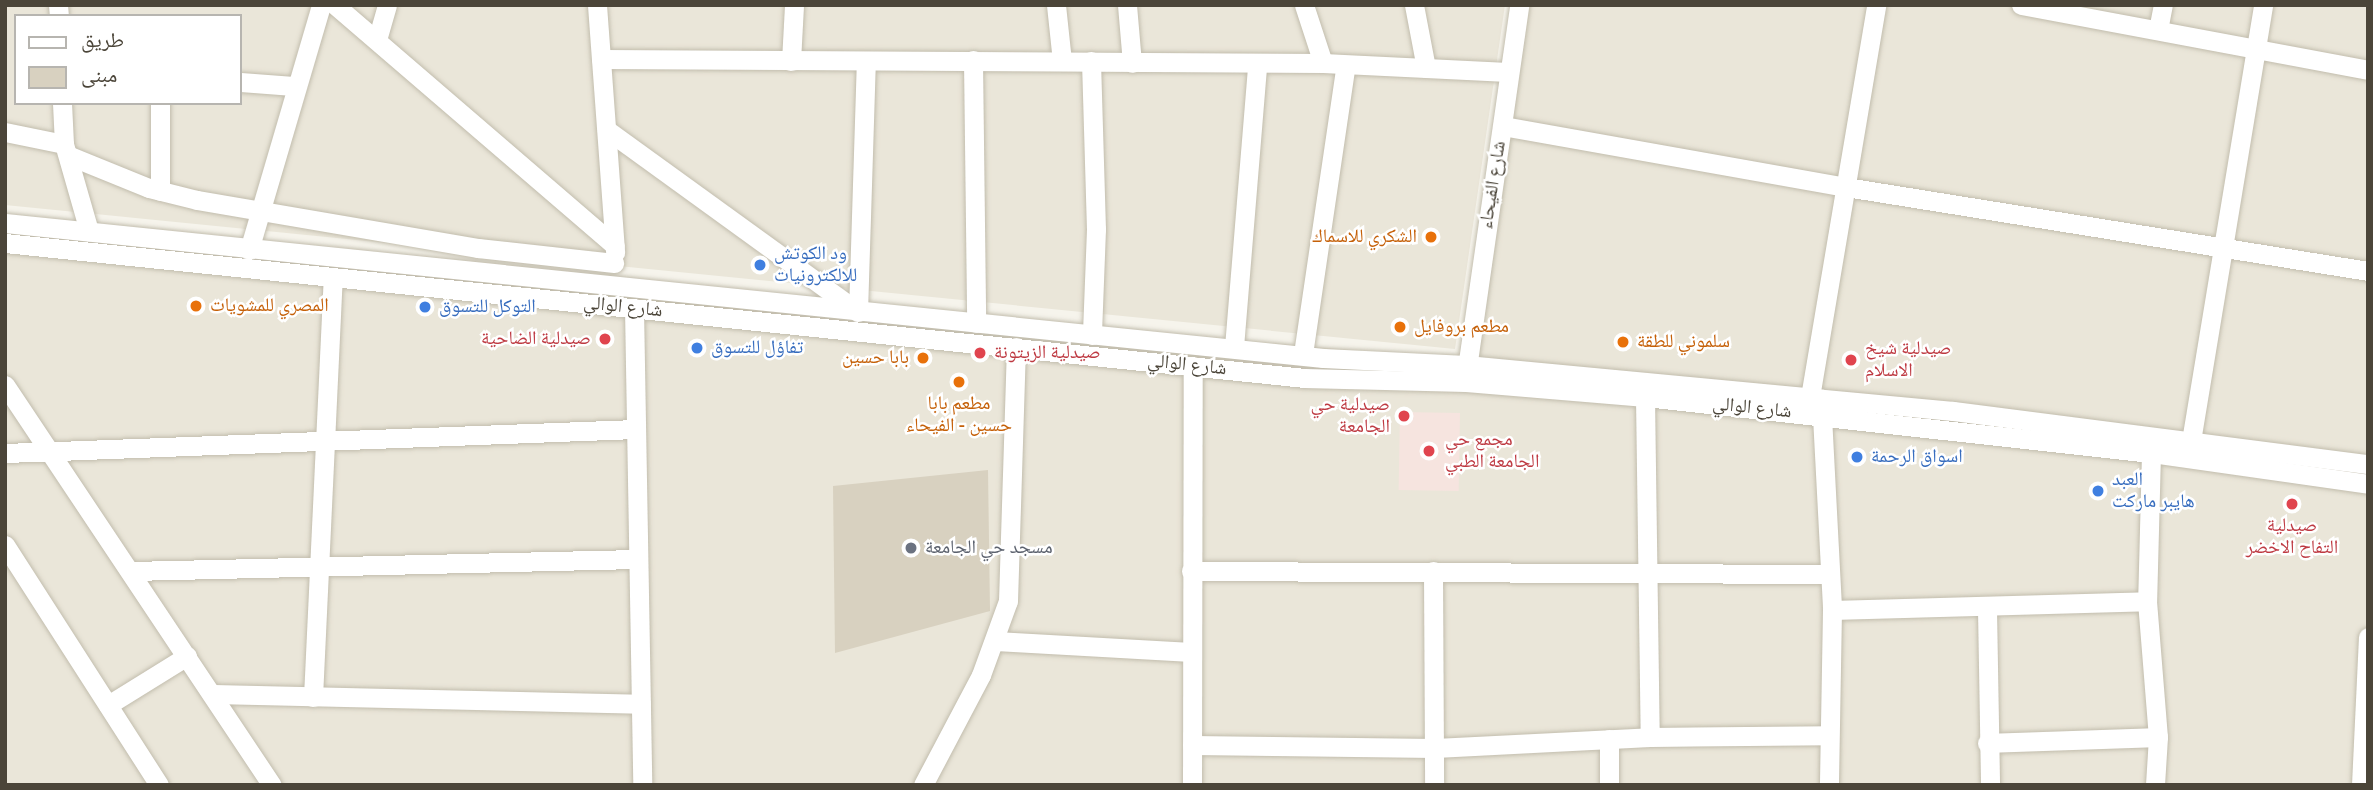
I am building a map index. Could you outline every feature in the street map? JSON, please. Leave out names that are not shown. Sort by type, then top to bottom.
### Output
[{"type":"street","points":[[249,250],[294,86],[321,5]]},
{"type":"street","points":[[335,5],[615,255]]},
{"type":"street","points":[[377,40],[387,5]]},
{"type":"street","points":[[597,5],[615,287]]},
{"type":"street","points":[[791,61],[794,5]]},
{"type":"street","points":[[1056,5],[1062,61]]},
{"type":"street","points":[[1127,5],[1132,63]]},
{"type":"street","points":[[1304,5],[1323,63]]},
{"type":"street","points":[[1414,5],[1426,68]]},
{"type":"street","name":"شارع الفيحاء","points":[[1466,373],[1503,126],[1508,72],[1520,5]]},
{"type":"street","points":[[1810,397],[1876,5]]},
{"type":"street","points":[[2021,5],[2368,70]]},
{"type":"street","points":[[2158,30],[2162,5]]},
{"type":"street","points":[[2191,441],[2263,5]]},
{"type":"street","points":[[601,59],[1091,61],[1257,66],[1323,63],[1345,68],[1508,72]]},
{"type":"street","points":[[973,60],[976,323]]},
{"type":"street","points":[[858,312],[866,61]]},
{"type":"street","points":[[1091,61],[1096,229],[1092,335]]},
{"type":"street","points":[[1234,347],[1257,66]]},
{"type":"street","points":[[1303,354],[1345,68]]},
{"type":"street","points":[[242,82],[294,86]]},
{"type":"street","points":[[62,105],[67,150],[89,231]]},
{"type":"street","points":[[160,105],[160,191]]},
{"type":"street","points":[[1503,126],[1846,187],[2368,271]]},
{"type":"street","points":[[607,131],[858,312]]},
{"type":"street","points":[[5,132],[67,150],[160,191],[478,248],[615,255]]},
{"type":"street","name":"شارع الوالي","points":[[5,223],[858,312],[1396,364],[1645,397],[2151,453],[2368,484]]},
{"type":"street","name":"شارع الوالي","points":[[5,243],[333,279],[634,307],[1304,377],[1466,373],[1810,397],[2368,464]]},
{"type":"street","points":[[313,697],[333,279]]},
{"type":"street","points":[[634,307],[642,785]]},
{"type":"street","points":[[923,785],[996,641],[1008,601],[1016,347]]},
{"type":"street","points":[[1192,785],[1193,366]]},
{"type":"street","points":[[5,385],[272,785]]},
{"type":"street","points":[[1645,397],[1650,737]]},
{"type":"street","points":[[1822,416],[1827,574],[1832,610],[1829,785]]},
{"type":"street","points":[[5,453],[636,429]]},
{"type":"street","points":[[2151,453],[2147,601],[2158,737],[2155,785]]},
{"type":"street","points":[[5,545],[159,785]]},
{"type":"street","points":[[131,571],[638,559]]},
{"type":"street","points":[[1191,571],[1827,574]]},
{"type":"street","points":[[1433,571],[1434,785]]},
{"type":"street","points":[[1832,610],[1987,609],[2147,601]]},
{"type":"street","points":[[1987,609],[1987,743],[1990,785]]},
{"type":"street","points":[[2361,785],[2368,637]]},
{"type":"street","points":[[996,641],[1191,652]]},
{"type":"street","points":[[108,705],[187,656]]},
{"type":"street","points":[[212,694],[641,704]]},
{"type":"street","points":[[1192,746],[1435,748],[1650,737],[1829,735]]},
{"type":"street","points":[[1987,743],[2158,737]]},
{"type":"street","points":[[1609,739],[1609,785]]},
{"type":"shaded area","points":[[5,5],[1505,5],[1455,349],[5,205]]},
{"type":"shaded area","points":[[1516,5],[2368,5],[2368,785],[5,785],[5,234],[1466,360]]},
{"type":"shaded area","name":"مجمع حي الجامعة الطبي","points":[[1400,412],[1460,413],[1459,491],[1399,490]]},
{"type":"building","name":"مسجد حي الجامعة","points":[[988,470],[990,611],[835,653],[833,486]]},
{"type":"place","name":"الشكري للاسماك","points":[[1431,237]]},
{"type":"place","name":"ود الكوتش للالكترونيات","points":[[760,265]]},
{"type":"place","name":"المصري للمشويات","points":[[196,306]]},
{"type":"place","name":"التوكل للتسوق","points":[[425,307]]},
{"type":"place","name":"مطعم بروفايل","points":[[1400,327]]},
{"type":"place","name":"صيدلية الضاحية","points":[[605,339]]},
{"type":"place","name":"سلموني للطقة","points":[[1623,342]]},
{"type":"place","name":"تفاؤل للتسوق","points":[[697,348]]},
{"type":"place","name":"صيدلية الزيتونة","points":[[980,353]]},
{"type":"place","name":"بابا حسين","points":[[923,358]]},
{"type":"place","name":"صيدلية شيخ الاسلام","points":[[1851,360]]},
{"type":"place","name":"مطعم بابا حسين - الفيحاء","points":[[959,382]]},
{"type":"place","name":"صيدلية حي الجامعة","points":[[1404,416]]},
{"type":"place","name":"مجمع حي الجامعة الطبي","points":[[1429,451]]},
{"type":"place","name":"اسواق الرحمة","points":[[1857,457]]},
{"type":"place","name":"العبد هايبر ماركت","points":[[2098,491]]},
{"type":"place","name":"صيدلية التفاح الاخضر","points":[[2292,504]]},
{"type":"place","name":"مسجد حي الجامعة","points":[[911,548]]}]
